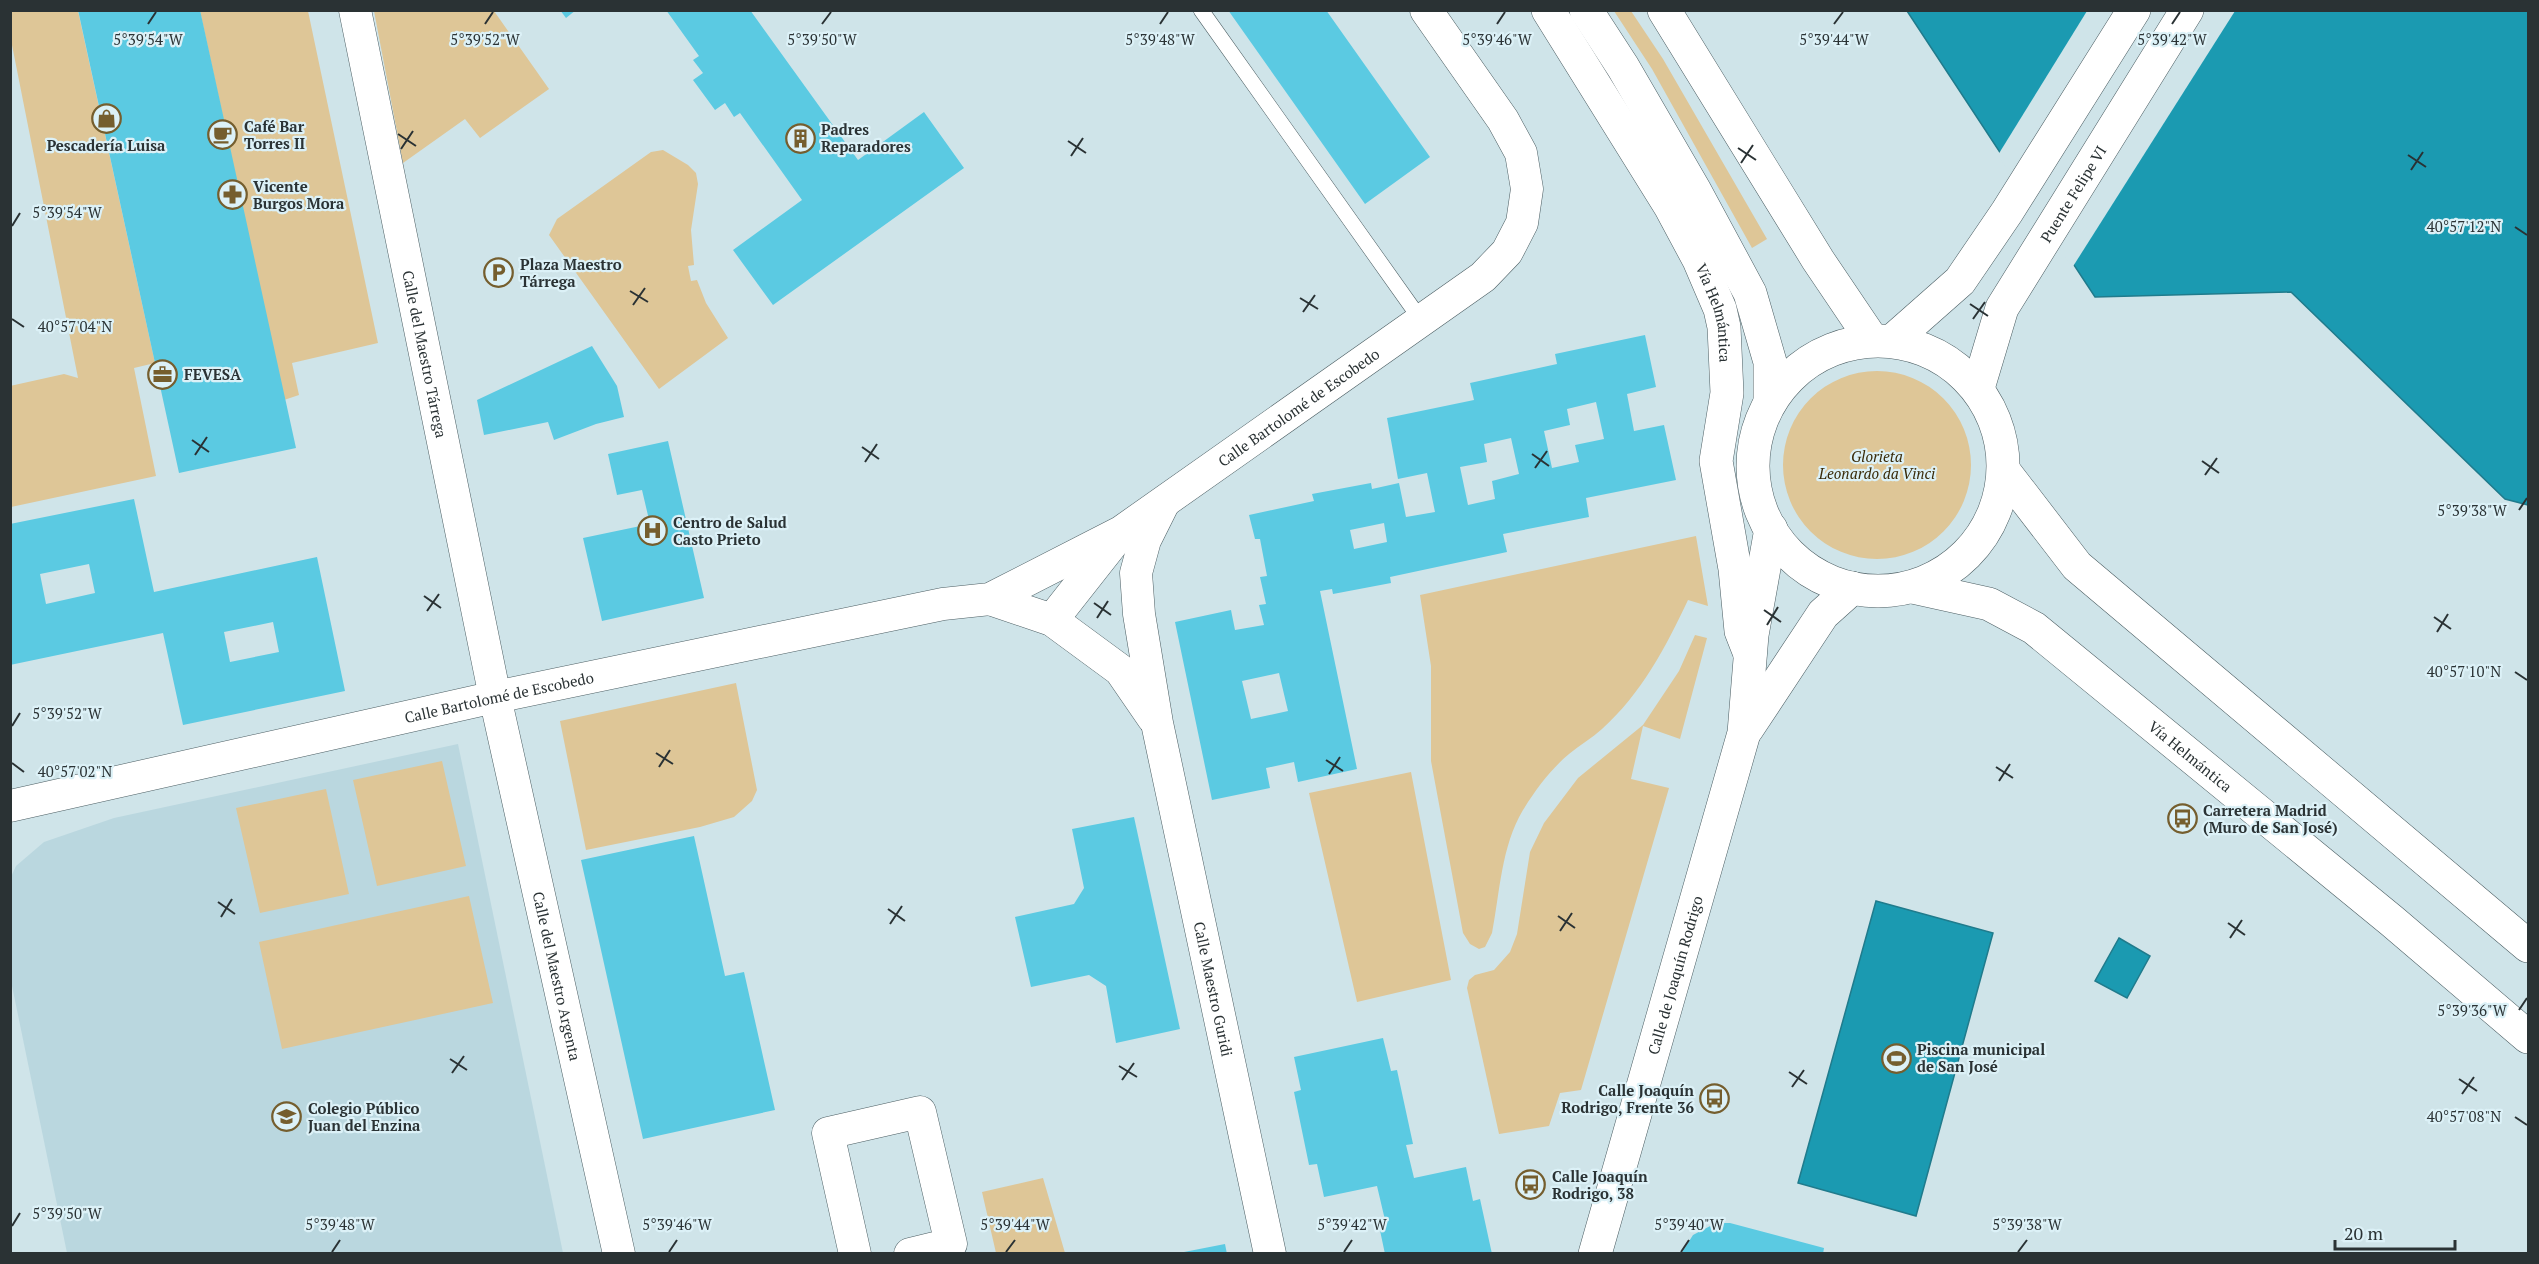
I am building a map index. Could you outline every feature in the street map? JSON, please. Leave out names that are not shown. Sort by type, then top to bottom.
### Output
[{"type":"main road","name":"Vía Helmántica","points":[[1548,10],[1670,206],[1699,260],[1720,309],[1724,327],[1727,393],[1716,461],[1735,569],[1741,631],[1750,654]]},
{"type":"main road","name":"Vía Helmántica","points":[[1586,10],[1623,67],[1683,170],[1750,293],[1770,362],[1770,402]]},
{"type":"main road","points":[[1664,10],[1818,260],[1882,340]]},
{"type":"main road","points":[[1882,340],[1960,281],[2007,212],[2134,10]]},
{"type":"main road","name":"Puente Felipe VI","points":[[1978,388],[2002,308],[2187,10]]},
{"type":"main road","points":[[1882,340],[1940,356],[1978,388],[1998,427],[2004,471],[1999,503],[1986,531],[1966,556],[1941,575],[1912,587],[1879,591],[1852,588],[1816,574],[1791,555],[1771,530],[1757,499],[1753,466],[1757,433],[1770,402],[1789,377],[1813,359],[1841,346],[1882,340]]},
{"type":"main road","points":[[2004,471],[2077,566],[2529,946]]},
{"type":"main road","name":"Calle de Joaquín Rodrigo","points":[[1594,1254],[1744,733],[1750,654],[1771,530]]},
{"type":"main road","name":"Vía Helmántica","points":[[1912,587],[1989,604],[2034,628],[2392,921],[2529,1037]]},
{"type":"main road","name":"Calle de Joaquín Rodrigo","points":[[1744,733],[1823,614],[1852,588]]},
{"type":"street","name":"Calle del Maestro Tárrega","points":[[355,10],[495,698]]},
{"type":"street","name":"Calle Bartolomé de Escobedo","points":[[10,806],[495,698],[932,606],[990,599],[1121,532],[1483,277],[1507,252],[1522,223],[1527,189],[1521,153],[1503,120],[1426,10]]},
{"type":"street","name":"Calle Maestro Guridi","points":[[1165,501],[1145,540],[1136,573],[1139,614],[1157,723],[1270,1254]]},
{"type":"street","points":[[1052,620],[1121,532]]},
{"type":"street","name":"Calle Bartolomé de Escobedo","points":[[990,599],[1052,620]]},
{"type":"street","name":"Calle Maestro Guridi","points":[[1052,620],[1120,670],[1157,723]]},
{"type":"street","name":"Calle del Maestro Argenta","points":[[495,698],[619,1254]]},
{"type":"street","points":[[855,1254],[828,1133],[920,1112],[951,1244],[909,1254]]},
{"type":"lane","points":[[1201,10],[1421,320]]},
{"type":"shaded area","name":"Colegio Público Juan del Enzina","points":[[458,744],[563,1253],[67,1253],[11,981],[10,879],[16,866],[44,842],[114,818]]},
{"type":"green space","points":[[11,11],[78,11],[155,363],[134,368],[156,476],[11,507],[10,386],[64,374],[78,378],[11,40]]},
{"type":"green space","points":[[200,11],[308,11],[378,343],[292,363],[299,395],[284,400]]},
{"type":"green space","points":[[374,11],[494,11],[549,89],[480,138],[465,119],[403,163]]},
{"type":"green space","points":[[1614,11],[1631,11],[1663,59],[1767,239],[1752,248],[1652,69]]},
{"type":"green space","points":[[663,150],[688,165],[696,173],[698,184],[691,230],[694,265],[688,266],[691,281],[697,280],[706,303],[728,338],[659,389],[549,235],[557,219],[651,152]]},
{"type":"green space","name":"Glorieta Leonardo da Vinci","points":[[1877,371],[1913,378],[1937,392],[1950,405],[1964,429],[1971,465],[1964,501],[1950,525],[1937,538],[1913,552],[1877,559],[1841,552],[1817,538],[1804,525],[1790,501],[1783,465],[1790,429],[1804,405],[1817,392],[1841,378]]},
{"type":"green space","points":[[1696,536],[1708,606],[1688,600],[1671,635],[1629,701],[1602,729],[1556,766],[1528,802],[1510,839],[1502,870],[1492,933],[1485,947],[1479,949],[1470,944],[1463,933],[1431,761],[1431,666],[1420,595]]},
{"type":"green space","points":[[1695,635],[1707,638],[1680,739],[1643,726],[1631,779],[1669,788],[1581,1090],[1560,1093],[1549,1126],[1499,1134],[1467,988],[1469,980],[1475,975],[1494,970],[1510,952],[1517,934],[1530,852],[1544,823],[1578,778],[1643,725],[1679,671]]},
{"type":"green space","points":[[736,683],[757,790],[752,801],[734,817],[700,827],[586,850],[560,721]]},
{"type":"green space","points":[[442,761],[466,866],[377,886],[353,780]]},
{"type":"green space","points":[[1411,772],[1451,980],[1357,1002],[1309,793]]},
{"type":"green space","points":[[326,789],[349,894],[260,913],[236,808]]},
{"type":"green space","points":[[469,896],[493,1003],[282,1049],[259,942]]},
{"type":"green space","points":[[1043,1178],[1065,1253],[996,1253],[982,1192]]},
{"type":"water","points":[[1907,11],[2528,11],[2528,505],[2505,499],[2291,292],[2095,297]]},
{"type":"water","name":"Piscina municipal de San José","points":[[1876,901],[1993,933],[1916,1216],[1798,1183]]},
{"type":"water","points":[[2119,938],[2150,956],[2127,998],[2095,981]]},
{"type":"pier","points":[[2087,11],[2235,11],[2072,268],[1998,155]]},
{"type":"building","points":[[78,10],[200,10],[296,448],[179,473]]},
{"type":"building","points":[[560,10],[576,10],[566,18]]},
{"type":"building","name":"Padres Reparadores","points":[[666,10],[750,10],[858,160],[924,112],[964,168],[773,305],[733,250],[802,200],[740,113],[734,117],[725,103],[715,110],[693,80],[703,73],[693,60],[699,56]]},
{"type":"building","points":[[1228,10],[1326,10],[1430,157],[1365,204]]},
{"type":"building","points":[[1645,335],[1656,387],[1627,394],[1634,431],[1664,425],[1676,480],[1586,498],[1589,517],[1503,534],[1507,552],[1390,577],[1391,583],[1333,594],[1332,589],[1320,591],[1357,769],[1298,782],[1294,762],[1266,768],[1270,788],[1212,800],[1175,622],[1231,610],[1235,630],[1264,625],[1259,605],[1266,604],[1260,577],[1267,576],[1260,539],[1255,539],[1249,515],[1314,501],[1312,494],[1371,483],[1372,489],[1399,483],[1406,517],[1435,512],[1427,473],[1398,479],[1387,418],[1474,400],[1470,383],[1557,364],[1555,354]],"holes":[[[1596,402],[1604,439],[1575,445],[1579,462],[1552,468],[1544,431],[1570,425],[1567,409]],[[1511,438],[1519,474],[1492,481],[1495,499],[1468,505],[1460,467],[1487,462],[1484,444]],[[1384,523],[1387,542],[1354,549],[1350,530]],[[1279,673],[1288,711],[1251,719],[1242,681]]]},
{"type":"building","points":[[592,346],[617,386],[624,417],[596,424],[554,440],[548,422],[484,435],[477,400]]},
{"type":"building","name":"Centro de Salud Casto Prieto","points":[[668,441],[704,598],[602,621],[583,538],[650,524],[642,490],[617,495],[608,454]]},
{"type":"building","points":[[134,499],[154,592],[317,557],[345,691],[183,725],[163,633],[10,665],[10,524]],"holes":[[[89,564],[95,593],[46,604],[40,574]],[[273,622],[279,652],[230,662],[224,632]]]},
{"type":"building","points":[[1134,817],[1180,1029],[1116,1043],[1106,986],[1089,975],[1031,987],[1015,917],[1074,904],[1084,888],[1072,829]]},
{"type":"building","points":[[694,836],[725,976],[744,972],[775,1110],[643,1139],[581,860]]},
{"type":"building","points":[[1383,1038],[1391,1071],[1397,1070],[1413,1144],[1406,1145],[1414,1178],[1466,1167],[1473,1201],[1480,1199],[1492,1254],[1385,1254],[1378,1221],[1385,1220],[1377,1186],[1324,1197],[1317,1164],[1309,1165],[1294,1092],[1301,1090],[1294,1057]]},
{"type":"building","points":[[1716,1223],[1730,1223],[1824,1248],[1823,1254],[1681,1254],[1693,1235]]},
{"type":"building","points":[[1225,1244],[1227,1254],[1184,1254],[1184,1252]]},
{"type":"place","name":"Pescadería Luisa","points":[[106,118]]},
{"type":"place","name":"Café Bar Torres II","points":[[223,135]]},
{"type":"place","name":"Padres Reparadores","points":[[800,138]]},
{"type":"place","name":"Vicente Burgos Mora","points":[[232,195]]},
{"type":"place","name":"Plaza Maestro Tárrega","points":[[499,273]]},
{"type":"place","name":"FEVESA","points":[[163,374]]},
{"type":"place","name":"Centro de Salud Casto Prieto","points":[[652,531]]},
{"type":"place","name":"Carretera Madrid (Muro de San José)","points":[[2182,819]]},
{"type":"place","name":"Piscina municipal de San José","points":[[1896,1058]]},
{"type":"place","name":"Calle Joaquín Rodrigo, Frente 36","points":[[1715,1099]]},
{"type":"place","name":"Colegio Público Juan del Enzina","points":[[287,1117]]},
{"type":"place","name":"Calle Joaquín Rodrigo, 38","points":[[1531,1185]]}]
